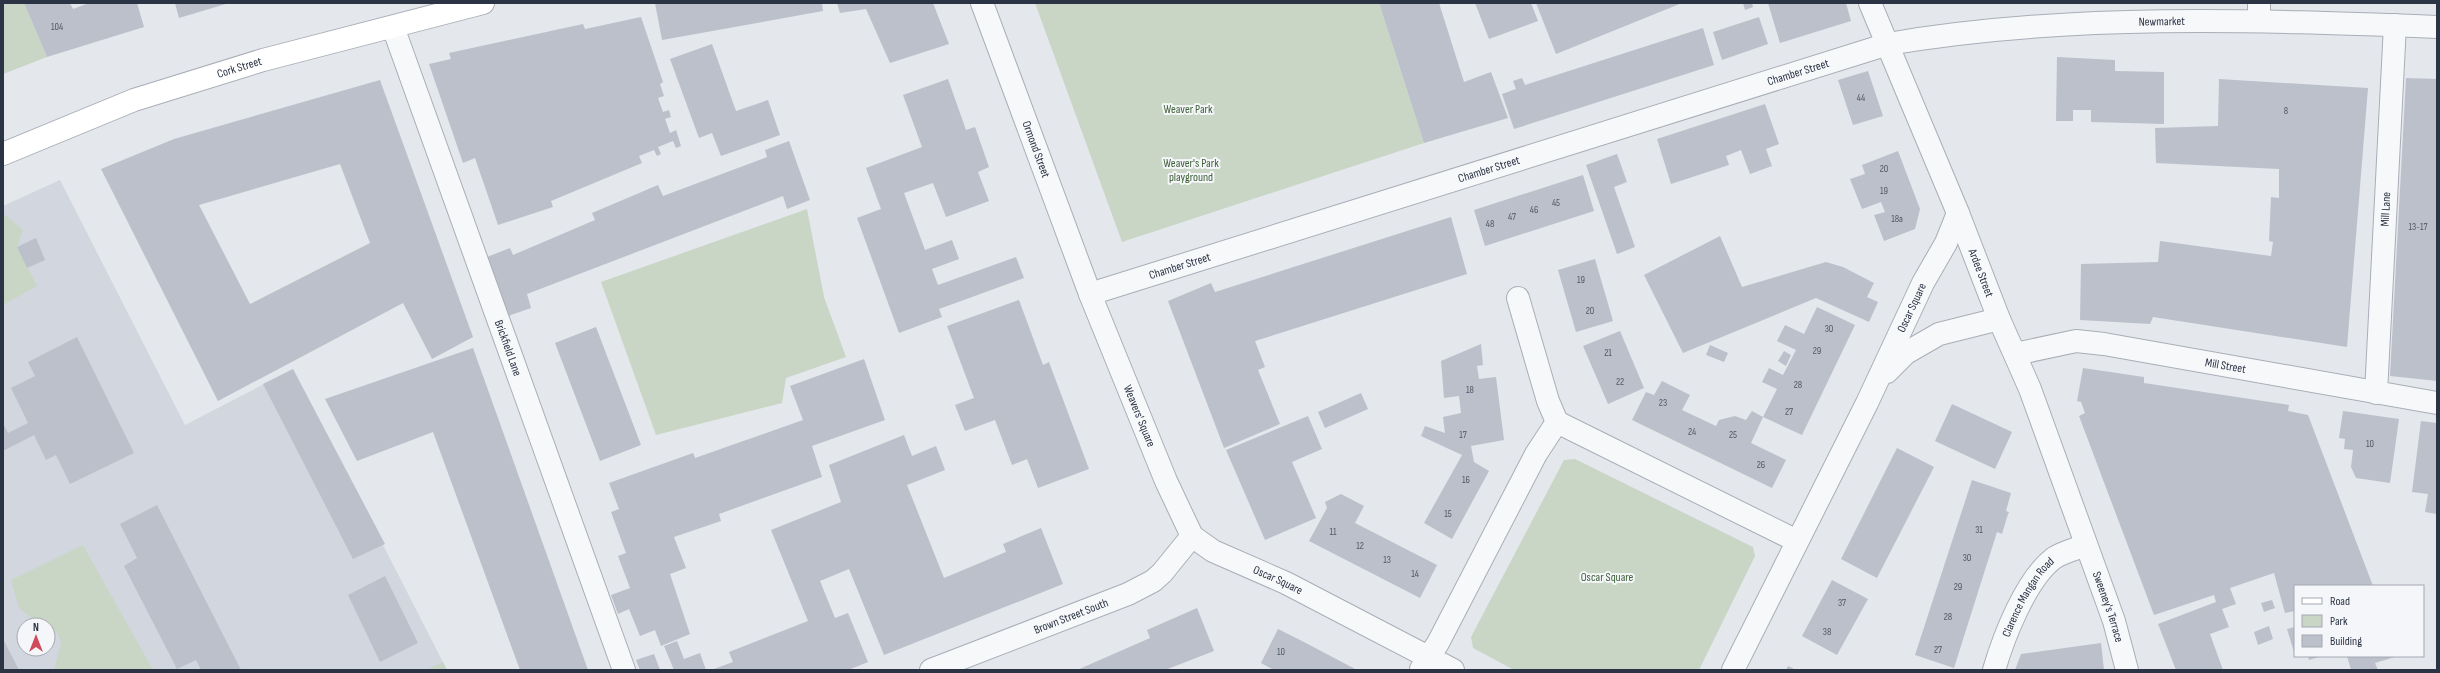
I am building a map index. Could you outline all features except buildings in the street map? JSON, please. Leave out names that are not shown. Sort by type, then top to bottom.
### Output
[{"type":"main road","name":"Cork Street","points":[[3,154],[134,100],[263,60],[483,3]]},
{"type":"street","name":"Ormond Street","points":[[982,3],[1090,294]]},
{"type":"street","name":"Ardee Street","points":[[1870,3],[2030,389],[2086,545]]},
{"type":"street","name":"Newmarket","points":[[1888,44],[2064,23],[2259,12],[2394,25],[2437,27]]},
{"type":"street","name":"Mill Lane","points":[[2376,393],[2394,25]]},
{"type":"street","name":"Brickfield Lane","points":[[393,27],[624,670]]},
{"type":"street","name":"Chamber Street","points":[[1090,294],[1888,44]]},
{"type":"street","name":"Oscar Square","points":[[1733,670],[1867,403],[1923,283],[1946,243],[1958,213]]},
{"type":"street","name":"Weavers' Square","points":[[1090,294],[1166,481],[1192,536]]},
{"type":"street","points":[[1518,298],[1548,401],[1557,422],[1798,541]]},
{"type":"street","name":"Oscar Square","points":[[1867,403],[1887,371],[1906,353],[1939,334],[2000,319]]},
{"type":"street","name":"Mill Street","points":[[2015,354],[2076,341],[2104,344],[2437,403]]},
{"type":"street","points":[[1424,664],[1438,643],[1536,454],[1557,422]]},
{"type":"street","name":"Oscar Square","points":[[1192,536],[1213,551],[1286,583],[1424,664],[1453,670]]},
{"type":"street","name":"Brown Street South","points":[[931,670],[1128,594],[1153,581],[1169,566],[1192,536]]},
{"type":"street","name":"Clarence Mangan Road","points":[[1994,670],[2020,606],[2042,568],[2056,557],[2086,545]]},
{"type":"street","name":"Sweeney's Terrace","points":[[2086,545],[2114,622],[2127,670]]},
{"type":"shaded area","points":[[60,180],[185,425],[293,369],[447,670],[3,670],[3,206]]},
{"type":"green space","points":[[3,3],[24,3],[47,57],[3,74]]},
{"type":"green space","name":"Weaver Park","points":[[1035,3],[1379,3],[1424,143],[1122,242]]},
{"type":"green space","points":[[807,209],[824,297],[846,357],[786,378],[782,403],[656,435],[601,282]]},
{"type":"green space","points":[[3,213],[23,230],[17,247],[37,286],[3,305]]},
{"type":"green space","name":"Oscar Square","points":[[1575,459],[1753,547],[1755,556],[1699,670],[1514,670],[1473,648],[1471,637],[1564,460]]},
{"type":"green space","points":[[83,545],[153,670],[54,670],[61,642],[56,633],[56,617],[30,617],[19,608],[11,580]]},
{"type":"green space","points":[[443,662],[447,670],[426,670]]},
{"type":"park label","name":"Weaver's Park playground","points":[[1191,170]]}]
